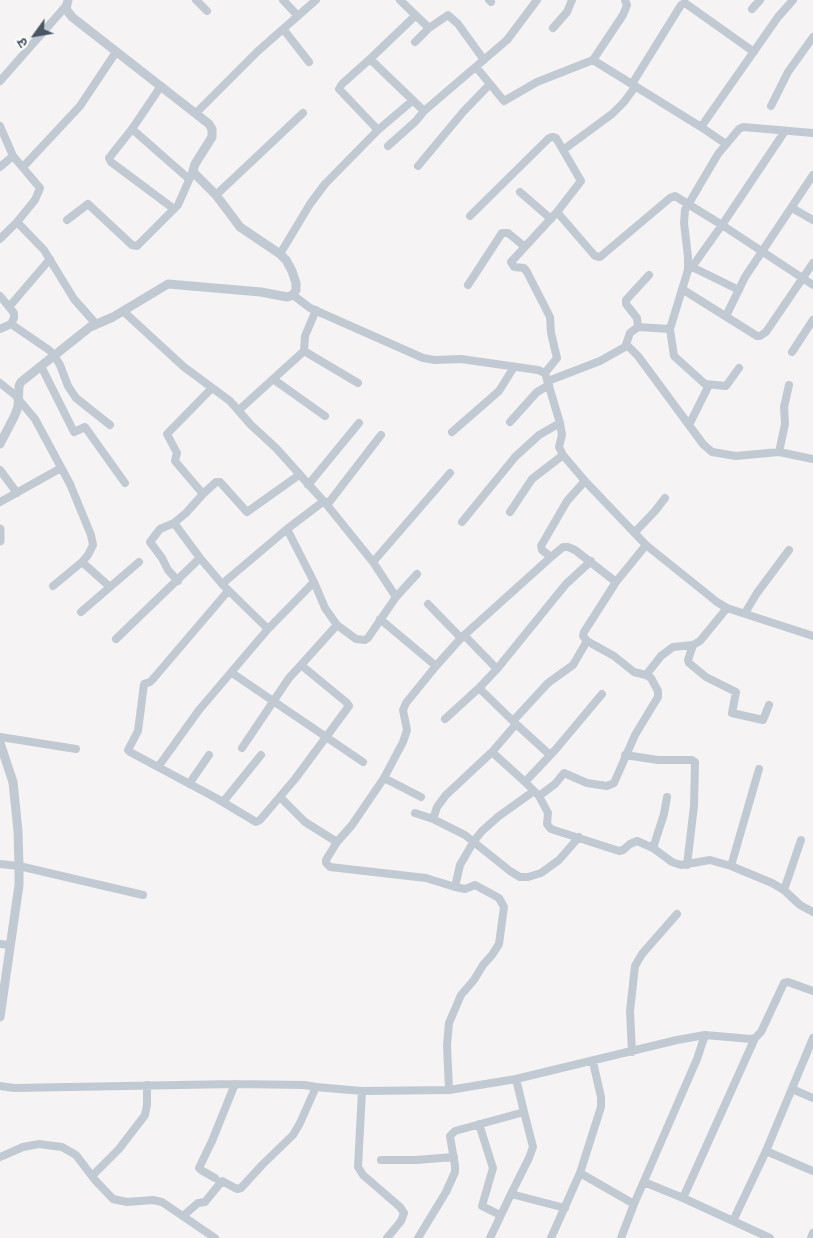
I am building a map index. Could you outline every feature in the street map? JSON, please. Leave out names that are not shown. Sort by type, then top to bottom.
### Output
[{"type":"street","points":[[196,0],[207,11]]},
{"type":"street","points":[[283,0],[298,16]]},
{"type":"street","points":[[196,112],[258,51],[316,0]]},
{"type":"street","points":[[400,0],[430,28]]},
{"type":"street","points":[[388,146],[416,122],[424,111],[507,40],[537,0]]},
{"type":"street","points":[[553,28],[567,12],[572,0]]},
{"type":"street","points":[[476,67],[504,102],[537,82],[593,60],[623,15],[627,5],[625,0]]},
{"type":"street","points":[[752,9],[760,0]]},
{"type":"street","points":[[701,126],[793,0]]},
{"type":"street","points":[[67,3],[68,12],[72,17],[196,112],[209,124],[213,133],[210,142],[195,164],[182,197],[174,209],[136,246],[132,245],[88,204],[67,220]]},
{"type":"street","points":[[0,81],[67,3]]},
{"type":"street","points":[[563,150],[596,127],[624,102],[681,5],[685,3],[754,52]]},
{"type":"street","points":[[378,130],[340,89],[342,84],[415,16]]},
{"type":"street","points":[[414,42],[445,16],[450,16],[484,60]]},
{"type":"street","points":[[284,30],[309,62]]},
{"type":"street","points":[[771,106],[788,72],[813,37]]},
{"type":"street","points":[[23,168],[80,106],[116,52]]},
{"type":"street","points":[[370,59],[424,111]]},
{"type":"street","points":[[593,60],[701,126],[726,144]]},
{"type":"street","points":[[418,166],[463,112],[490,84]]},
{"type":"street","points":[[161,86],[132,129],[110,155],[110,160],[174,209]]},
{"type":"street","points":[[280,254],[321,189],[378,130],[412,101]]},
{"type":"street","points":[[216,195],[304,113]]},
{"type":"street","points":[[0,126],[13,156],[40,188],[35,200],[18,222],[0,239]]},
{"type":"street","points":[[690,269],[684,216],[688,204],[726,144],[739,129],[743,127],[813,134]]},
{"type":"street","points":[[0,444],[12,425],[21,382],[90,327],[123,311],[168,284],[261,292],[280,297],[293,295],[296,290],[296,283],[286,260],[280,254],[240,227],[216,195],[197,178],[132,129]]},
{"type":"street","points":[[739,368],[726,386],[709,385],[674,356],[670,329],[690,269],[785,131]]},
{"type":"street","points":[[470,216],[549,138],[556,138],[581,181],[554,215],[511,262],[512,265],[525,270],[549,314],[551,333],[557,354],[555,361],[545,373]]},
{"type":"street","points":[[0,167],[13,156]]},
{"type":"street","points":[[726,316],[745,277],[813,175]]},
{"type":"street","points":[[520,192],[554,215],[595,256],[600,257],[670,198],[675,196],[813,285]]},
{"type":"street","points":[[792,208],[813,220]]},
{"type":"street","points":[[18,222],[50,259],[74,299],[96,324]]},
{"type":"street","points":[[468,285],[502,234],[508,233],[524,246]]},
{"type":"street","points":[[9,307],[50,259]]},
{"type":"street","points":[[682,289],[757,336],[763,334],[813,264]]},
{"type":"street","points":[[690,269],[739,290]]},
{"type":"street","points":[[638,327],[637,318],[626,300],[650,275]]},
{"type":"street","points":[[293,295],[316,310],[423,358],[461,359],[538,370],[545,373],[560,423],[562,435],[559,447],[563,455],[646,545],[709,596],[727,608],[813,636]]},
{"type":"street","points":[[0,296],[14,315],[11,324],[0,329]]},
{"type":"street","points":[[239,410],[304,351],[307,330],[316,310]]},
{"type":"street","points":[[123,311],[184,367],[224,396],[276,448],[325,503],[373,562],[396,597]]},
{"type":"street","points":[[792,352],[813,320]]},
{"type":"street","points":[[11,324],[54,355],[68,386],[76,398],[110,425]]},
{"type":"street","points":[[510,422],[537,392],[549,383],[600,361],[625,347],[630,333],[638,327],[670,329]]},
{"type":"street","points":[[625,347],[632,349],[638,356],[703,444],[712,452],[736,456],[779,452],[813,459]]},
{"type":"street","points":[[304,351],[358,383]]},
{"type":"street","points":[[41,366],[74,432],[85,427],[125,483]]},
{"type":"street","points":[[452,432],[499,391],[514,367]]},
{"type":"street","points":[[273,379],[325,416]]},
{"type":"street","points":[[0,383],[18,399],[35,419],[70,484],[91,535],[93,545],[90,552],[82,562],[52,586]]},
{"type":"street","points":[[690,425],[709,385]]},
{"type":"street","points":[[779,452],[785,424],[784,406],[789,385]]},
{"type":"street","points":[[204,494],[175,461],[177,453],[167,434],[212,388]]},
{"type":"street","points":[[308,485],[359,423]]},
{"type":"street","points":[[462,522],[515,456],[539,435],[560,423]]},
{"type":"street","points":[[222,584],[287,529],[325,503],[381,435]]},
{"type":"street","points":[[510,512],[532,479],[563,455]]},
{"type":"street","points":[[0,502],[61,468]]},
{"type":"street","points":[[0,470],[17,493]]},
{"type":"street","points":[[373,562],[450,473]]},
{"type":"street","points":[[178,581],[168,570],[150,542],[160,529],[174,523],[186,514],[216,482],[220,482],[247,512],[299,475]]},
{"type":"street","points":[[551,557],[542,550],[541,546],[567,501],[585,481]]},
{"type":"street","points":[[634,532],[655,511],[664,498]]},
{"type":"street","points":[[174,523],[228,591],[268,629]]},
{"type":"street","points":[[0,529],[0,541]]},
{"type":"street","points":[[287,529],[325,608],[337,625],[361,641],[368,638],[396,597],[417,574]]},
{"type":"street","points":[[455,887],[460,865],[474,842],[499,816],[536,793],[555,784],[564,773],[587,783],[607,786],[612,784],[635,735],[659,694],[656,686],[646,675],[634,672],[614,656],[587,641],[583,636],[616,582],[646,545]]},
{"type":"street","points":[[450,1090],[447,1045],[449,1023],[461,995],[499,944],[504,907],[499,898],[475,885],[465,889],[426,878],[330,867],[326,860],[384,778],[406,734],[407,724],[403,712],[404,706],[436,666],[463,637],[551,557],[564,548],[568,547],[592,562],[616,582]]},
{"type":"street","points":[[745,613],[788,550]]},
{"type":"street","points":[[116,639],[200,558]]},
{"type":"street","points":[[82,562],[110,587]]},
{"type":"street","points":[[81,612],[139,562]]},
{"type":"street","points":[[446,719],[497,669],[566,584],[592,562]]},
{"type":"street","points":[[158,767],[200,710],[268,629],[314,582]]},
{"type":"street","points":[[228,591],[151,682],[144,684],[138,733],[128,750],[256,822],[260,820],[280,797],[349,706],[301,665]]},
{"type":"street","points":[[428,604],[497,669]]},
{"type":"street","points":[[646,675],[661,656],[672,647],[693,645],[704,637],[727,608]]},
{"type":"street","points":[[380,619],[436,666]]},
{"type":"street","points":[[242,748],[289,678],[337,625]]},
{"type":"street","points":[[432,819],[439,803],[492,752],[548,683],[573,665],[587,641]]},
{"type":"street","points":[[693,645],[688,660],[689,663],[706,677],[736,692],[732,713],[763,720],[769,705]]},
{"type":"street","points":[[232,673],[363,762]]},
{"type":"street","points":[[479,688],[550,755]]},
{"type":"street","points":[[525,782],[602,694]]},
{"type":"street","points":[[0,737],[76,749]]},
{"type":"street","points":[[0,743],[2,756],[13,782],[19,866],[19,885],[5,944],[0,1017]]},
{"type":"street","points":[[492,752],[536,793],[548,814],[548,826],[551,829],[619,851],[637,841],[653,848],[672,862],[687,865],[710,860],[731,866],[772,883],[784,890],[800,905],[813,912]]},
{"type":"street","points":[[189,784],[209,755]]},
{"type":"street","points":[[223,802],[261,755]]},
{"type":"street","points":[[626,755],[658,760],[692,760],[695,762],[694,806],[687,865]]},
{"type":"street","points":[[731,866],[760,769]]},
{"type":"street","points":[[384,778],[421,797]]},
{"type":"street","points":[[280,797],[305,822],[337,842]]},
{"type":"street","points":[[653,848],[667,798]]},
{"type":"street","points":[[415,813],[458,832],[474,842],[514,874],[528,877],[541,873],[559,860],[579,837]]},
{"type":"street","points":[[784,890],[801,840]]},
{"type":"street","points":[[0,864],[19,866],[143,895]]},
{"type":"street","points":[[632,1052],[630,1013],[633,973],[638,959],[677,914]]},
{"type":"street","points":[[682,1198],[755,1038],[765,1025],[784,983],[788,982],[813,991]]},
{"type":"street","points":[[0,1086],[14,1088],[235,1084],[304,1085],[362,1090],[450,1090],[516,1079],[705,1035],[746,1040],[755,1038]]},
{"type":"street","points":[[622,1238],[634,1204],[694,1067],[705,1035]]},
{"type":"street","points":[[733,1221],[766,1151],[813,1038]]},
{"type":"street","points":[[551,1238],[580,1172],[601,1107],[601,1097],[593,1062]]},
{"type":"street","points":[[490,1238],[533,1147],[516,1079]]},
{"type":"street","points":[[215,1178],[199,1168],[235,1084]]},
{"type":"street","points":[[92,1176],[119,1149],[145,1116],[148,1105],[147,1085]]},
{"type":"street","points":[[184,1216],[198,1203],[205,1202],[222,1181],[237,1189],[241,1188],[292,1135],[300,1123],[316,1087]]},
{"type":"street","points":[[792,1089],[813,1098]]},
{"type":"street","points":[[362,1090],[358,1167],[363,1175],[400,1207],[404,1213],[401,1221],[387,1238]]},
{"type":"street","points":[[418,1238],[441,1201],[453,1177],[455,1166],[450,1139],[452,1133],[524,1112]]},
{"type":"street","points":[[479,1124],[493,1168],[482,1206],[500,1215]]},
{"type":"street","points":[[0,1157],[23,1147],[39,1144],[55,1145],[70,1150],[113,1199],[127,1202],[154,1200],[162,1202],[215,1238]]},
{"type":"street","points":[[766,1151],[813,1171]]},
{"type":"street","points":[[381,1160],[454,1158]]},
{"type":"street","points":[[580,1172],[634,1204]]},
{"type":"street","points":[[644,1182],[770,1238]]},
{"type":"street","points":[[511,1194],[565,1208]]},
{"type":"street","points":[[810,1238],[813,1233]]}]
